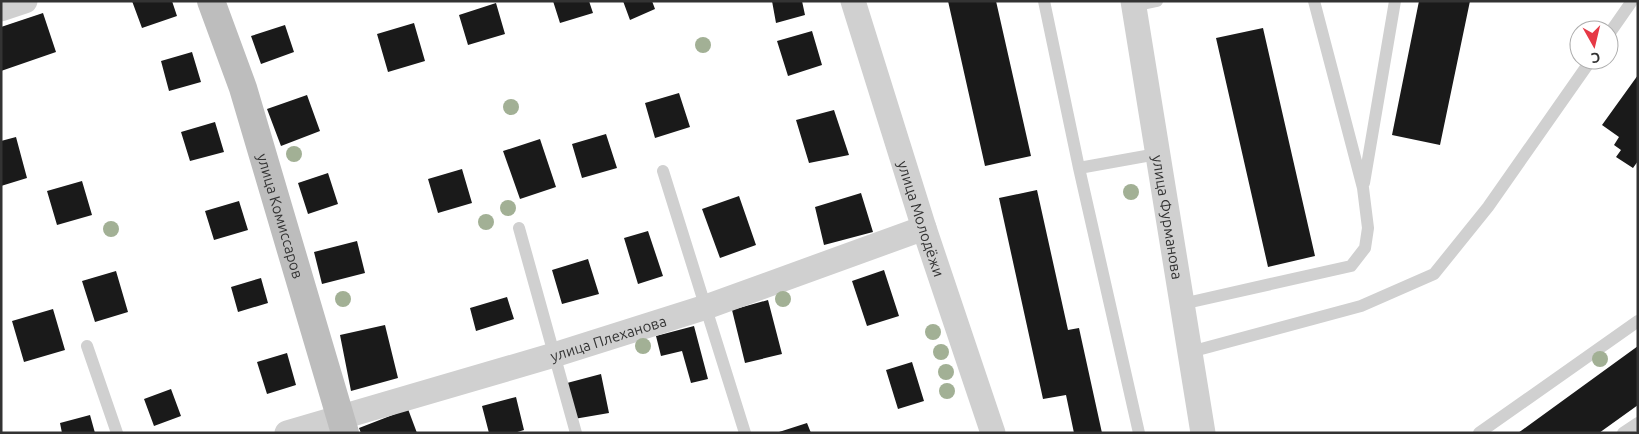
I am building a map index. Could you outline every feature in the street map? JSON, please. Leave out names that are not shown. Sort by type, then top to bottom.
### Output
[{"type":"main road","name":"улица Комиссаров","points":[[212,1],[243,88],[342,424]]},
{"type":"street","points":[[1,9],[25,1]]},
{"type":"street","name":"улица Молодёжи","points":[[853,1],[924,228],[993,433]]},
{"type":"street","name":"улица Фурманова","points":[[1141,3],[1157,154],[1203,433]]},
{"type":"street","name":"улица Плеханова","points":[[287,433],[342,424],[706,307],[924,228]]},
{"type":"lane","points":[[1044,1],[1079,168],[1139,433]]},
{"type":"lane","points":[[1182,304],[1351,266],[1365,248],[1368,228],[1363,188],[1314,1]]},
{"type":"lane","points":[[1363,188],[1394,1]]},
{"type":"lane","points":[[1619,20],[1632,1]]},
{"type":"lane","points":[[1190,352],[1361,306],[1434,274],[1488,207],[1584,70]]},
{"type":"lane","points":[[1079,168],[1157,154]]},
{"type":"lane","points":[[663,170],[745,433]]},
{"type":"lane","points":[[519,228],[576,433]]},
{"type":"lane","points":[[1479,433],[1638,321]]},
{"type":"lane","points":[[87,346],[117,433]]},
{"type":"lane","points":[[1624,433],[1638,423]]},
{"type":"building","points":[[132,1],[172,1],[177,16],[142,28]]},
{"type":"building","points":[[553,1],[589,1],[593,13],[560,23]]},
{"type":"building","points":[[623,1],[652,1],[655,9],[630,20]]},
{"type":"building","points":[[772,1],[802,1],[805,15],[776,23]]},
{"type":"building","points":[[948,1],[996,1],[1031,156],[985,166]]},
{"type":"building","points":[[1419,1],[1470,1],[1440,145],[1392,135]]},
{"type":"building","points":[[496,3],[505,34],[468,45],[459,15]]},
{"type":"building","points":[[43,13],[56,52],[1,71],[1,27]]},
{"type":"building","points":[[414,23],[425,61],[388,72],[377,34]]},
{"type":"building","points":[[285,25],[294,52],[261,64],[251,36]]},
{"type":"building","points":[[1263,28],[1315,256],[1268,267],[1216,38]]},
{"type":"building","points":[[812,31],[822,65],[788,76],[777,41]]},
{"type":"building","points":[[192,52],[201,82],[169,91],[161,61]]},
{"type":"building","points":[[1638,75],[1638,161],[1633,168],[1616,157],[1621,150],[1614,145],[1619,137],[1602,125]]},
{"type":"building","points":[[679,93],[690,127],[655,138],[645,103]]},
{"type":"building","points":[[307,95],[320,131],[281,146],[267,109]]},
{"type":"building","points":[[834,110],[849,155],[809,163],[796,120]]},
{"type":"building","points":[[215,122],[224,152],[190,161],[181,132]]},
{"type":"building","points":[[606,134],[617,168],[582,178],[572,144]]},
{"type":"building","points":[[16,137],[27,178],[1,186],[1,141]]},
{"type":"building","points":[[540,139],[556,187],[520,199],[503,151]]},
{"type":"building","points":[[462,169],[472,203],[438,213],[428,179]]},
{"type":"building","points":[[328,173],[338,204],[308,214],[298,183]]},
{"type":"building","points":[[82,181],[92,215],[57,225],[47,191]]},
{"type":"building","points":[[1037,190],[1068,330],[1079,328],[1102,433],[1074,433],[1066,395],[1043,399],[999,198]]},
{"type":"building","points":[[861,193],[873,232],[824,245],[815,207]]},
{"type":"building","points":[[739,196],[756,245],[720,258],[702,209]]},
{"type":"building","points":[[239,201],[248,230],[214,240],[205,211]]},
{"type":"building","points":[[648,231],[663,276],[638,284],[624,238]]},
{"type":"building","points":[[357,241],[365,273],[322,284],[314,252]]},
{"type":"building","points":[[588,259],[599,294],[562,304],[552,270]]},
{"type":"building","points":[[884,270],[899,316],[867,326],[852,281]]},
{"type":"building","points":[[116,271],[128,312],[95,322],[82,281]]},
{"type":"building","points":[[261,278],[268,303],[238,312],[231,287]]},
{"type":"building","points":[[507,297],[514,319],[476,331],[470,308]]},
{"type":"building","points":[[768,300],[782,354],[745,363],[732,310]]},
{"type":"building","points":[[53,309],[65,350],[24,362],[12,321]]},
{"type":"building","points":[[385,325],[398,378],[351,391],[340,335]]},
{"type":"building","points":[[694,326],[708,379],[691,383],[682,351],[661,356],[656,336]]},
{"type":"building","points":[[1638,346],[1638,405],[1599,433],[1518,433]]},
{"type":"building","points":[[287,353],[296,385],[267,394],[257,362]]},
{"type":"building","points":[[912,362],[924,401],[898,409],[886,370]]},
{"type":"building","points":[[601,374],[609,413],[574,419],[567,383]]},
{"type":"building","points":[[171,389],[181,416],[154,426],[144,399]]},
{"type":"building","points":[[516,397],[524,430],[514,433],[489,433],[482,406]]},
{"type":"building","points":[[408,409],[417,433],[361,433],[359,428]]},
{"type":"building","points":[[90,415],[95,433],[62,433],[60,423]]},
{"type":"building","points":[[807,423],[811,433],[779,433],[779,432]]}]
